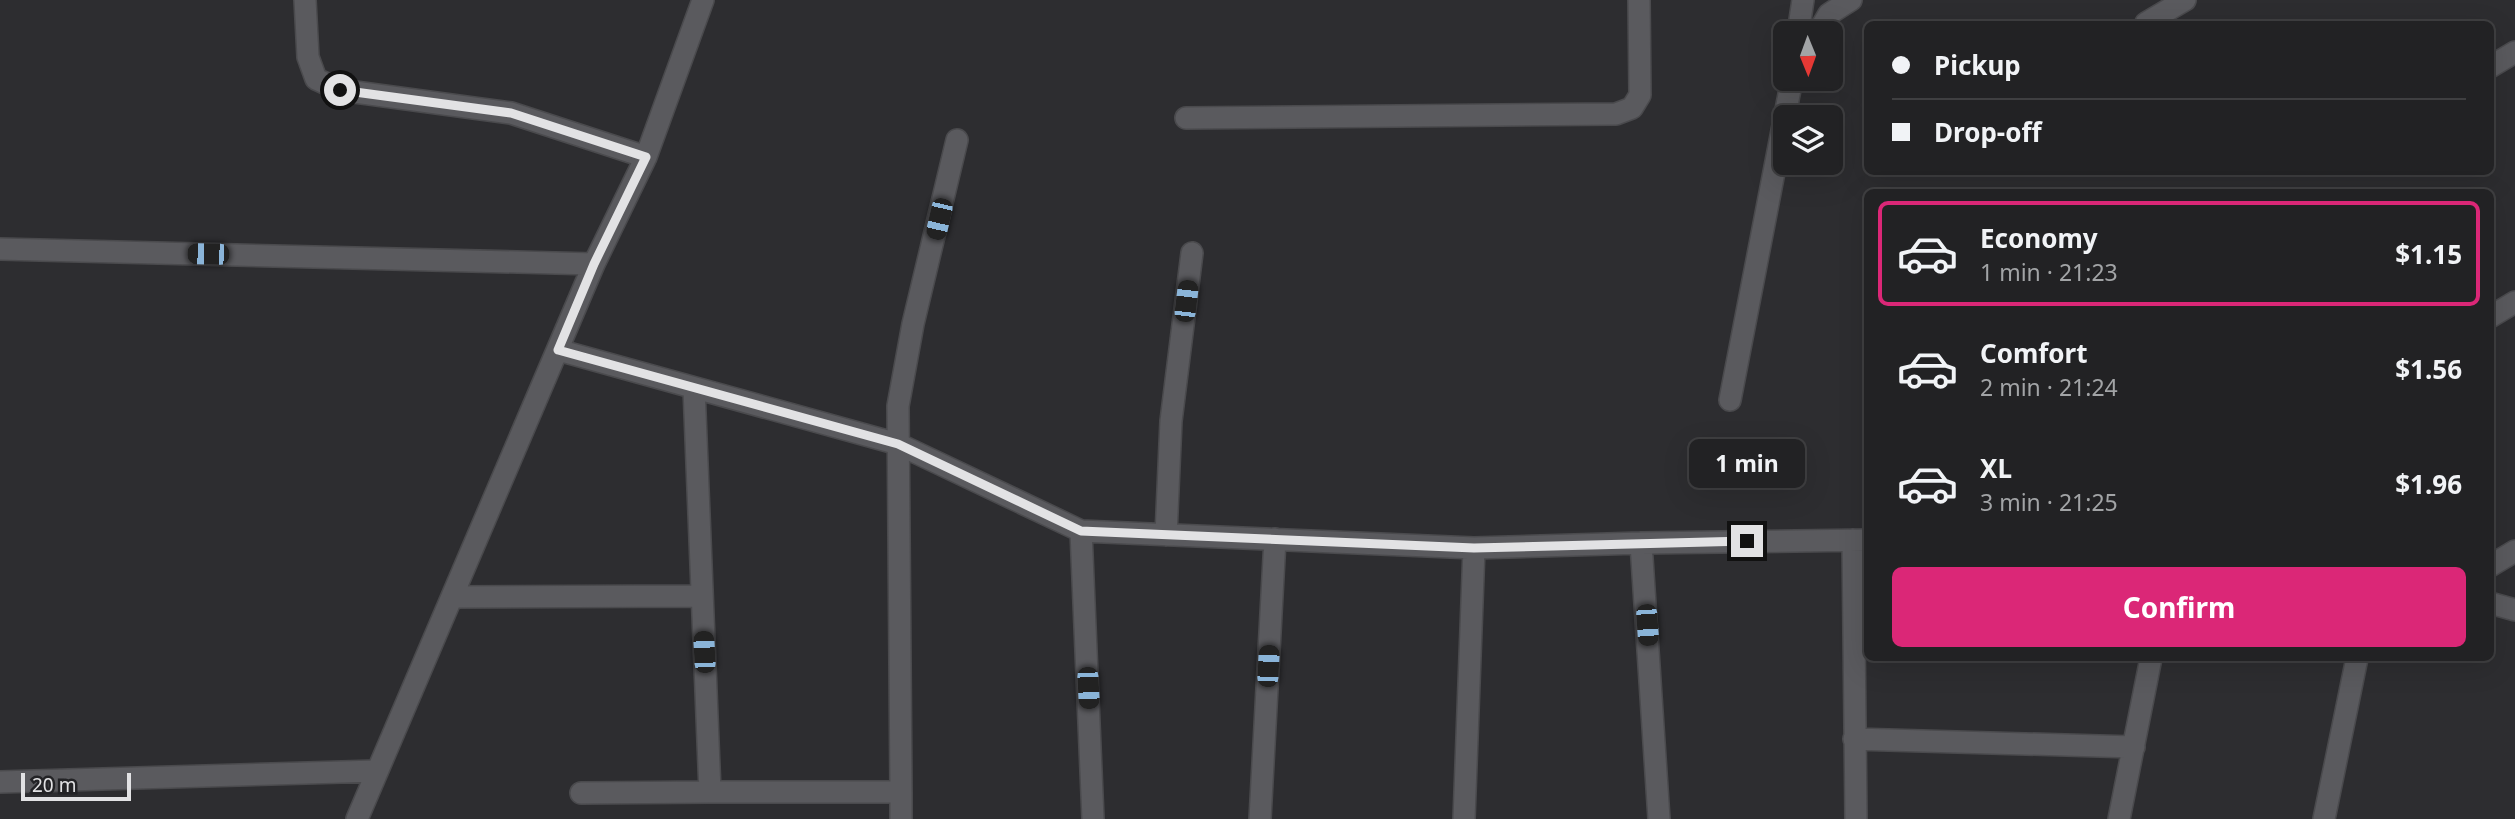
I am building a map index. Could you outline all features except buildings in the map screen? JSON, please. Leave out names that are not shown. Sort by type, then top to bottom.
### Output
[{"type":"street","points":[[305,0],[307,57],[316,79],[340,90],[511,113],[646,157]]},
{"type":"street","points":[[357,819],[594,264],[646,157],[703,0]]},
{"type":"street","points":[[1186,118],[1616,114],[1632,108],[1640,95],[1639,0]]},
{"type":"street","points":[[1800,21],[1803,0]]},
{"type":"street","points":[[1825,21],[1829,14],[1851,0]]},
{"type":"street","points":[[2149,21],[2185,0]]},
{"type":"street","points":[[2494,64],[2515,51]]},
{"type":"street","points":[[1730,400],[1790,91]]},
{"type":"street","points":[[901,819],[898,405],[913,324],[957,140]]},
{"type":"street","points":[[0,249],[594,264]]},
{"type":"street","points":[[1166,534],[1171,421],[1192,253]]},
{"type":"street","points":[[2494,315],[2515,302]]},
{"type":"street","points":[[558,350],[898,444],[1081,531],[1474,548],[1860,540],[1854,739],[1856,819]]},
{"type":"street","points":[[694,388],[710,792]]},
{"type":"street","points":[[1081,531],[1093,819]]},
{"type":"street","points":[[1260,819],[1275,539]]},
{"type":"street","points":[[1642,543],[1658,819]]},
{"type":"street","points":[[1464,819],[1474,548]]},
{"type":"street","points":[[2494,564],[2515,551]]},
{"type":"street","points":[[453,597],[702,596]]},
{"type":"street","points":[[2494,605],[2515,610]]},
{"type":"street","points":[[2119,819],[2150,661]]},
{"type":"street","points":[[2324,819],[2356,661]]},
{"type":"street","points":[[1854,739],[2134,747]]},
{"type":"street","points":[[0,782],[377,771]]},
{"type":"street","points":[[581,793],[901,792]]},
{"type":"route","points":[[340,90],[511,113],[646,157],[594,264],[558,350],[898,444],[1081,531],[1474,548],[1747,541]]}]
